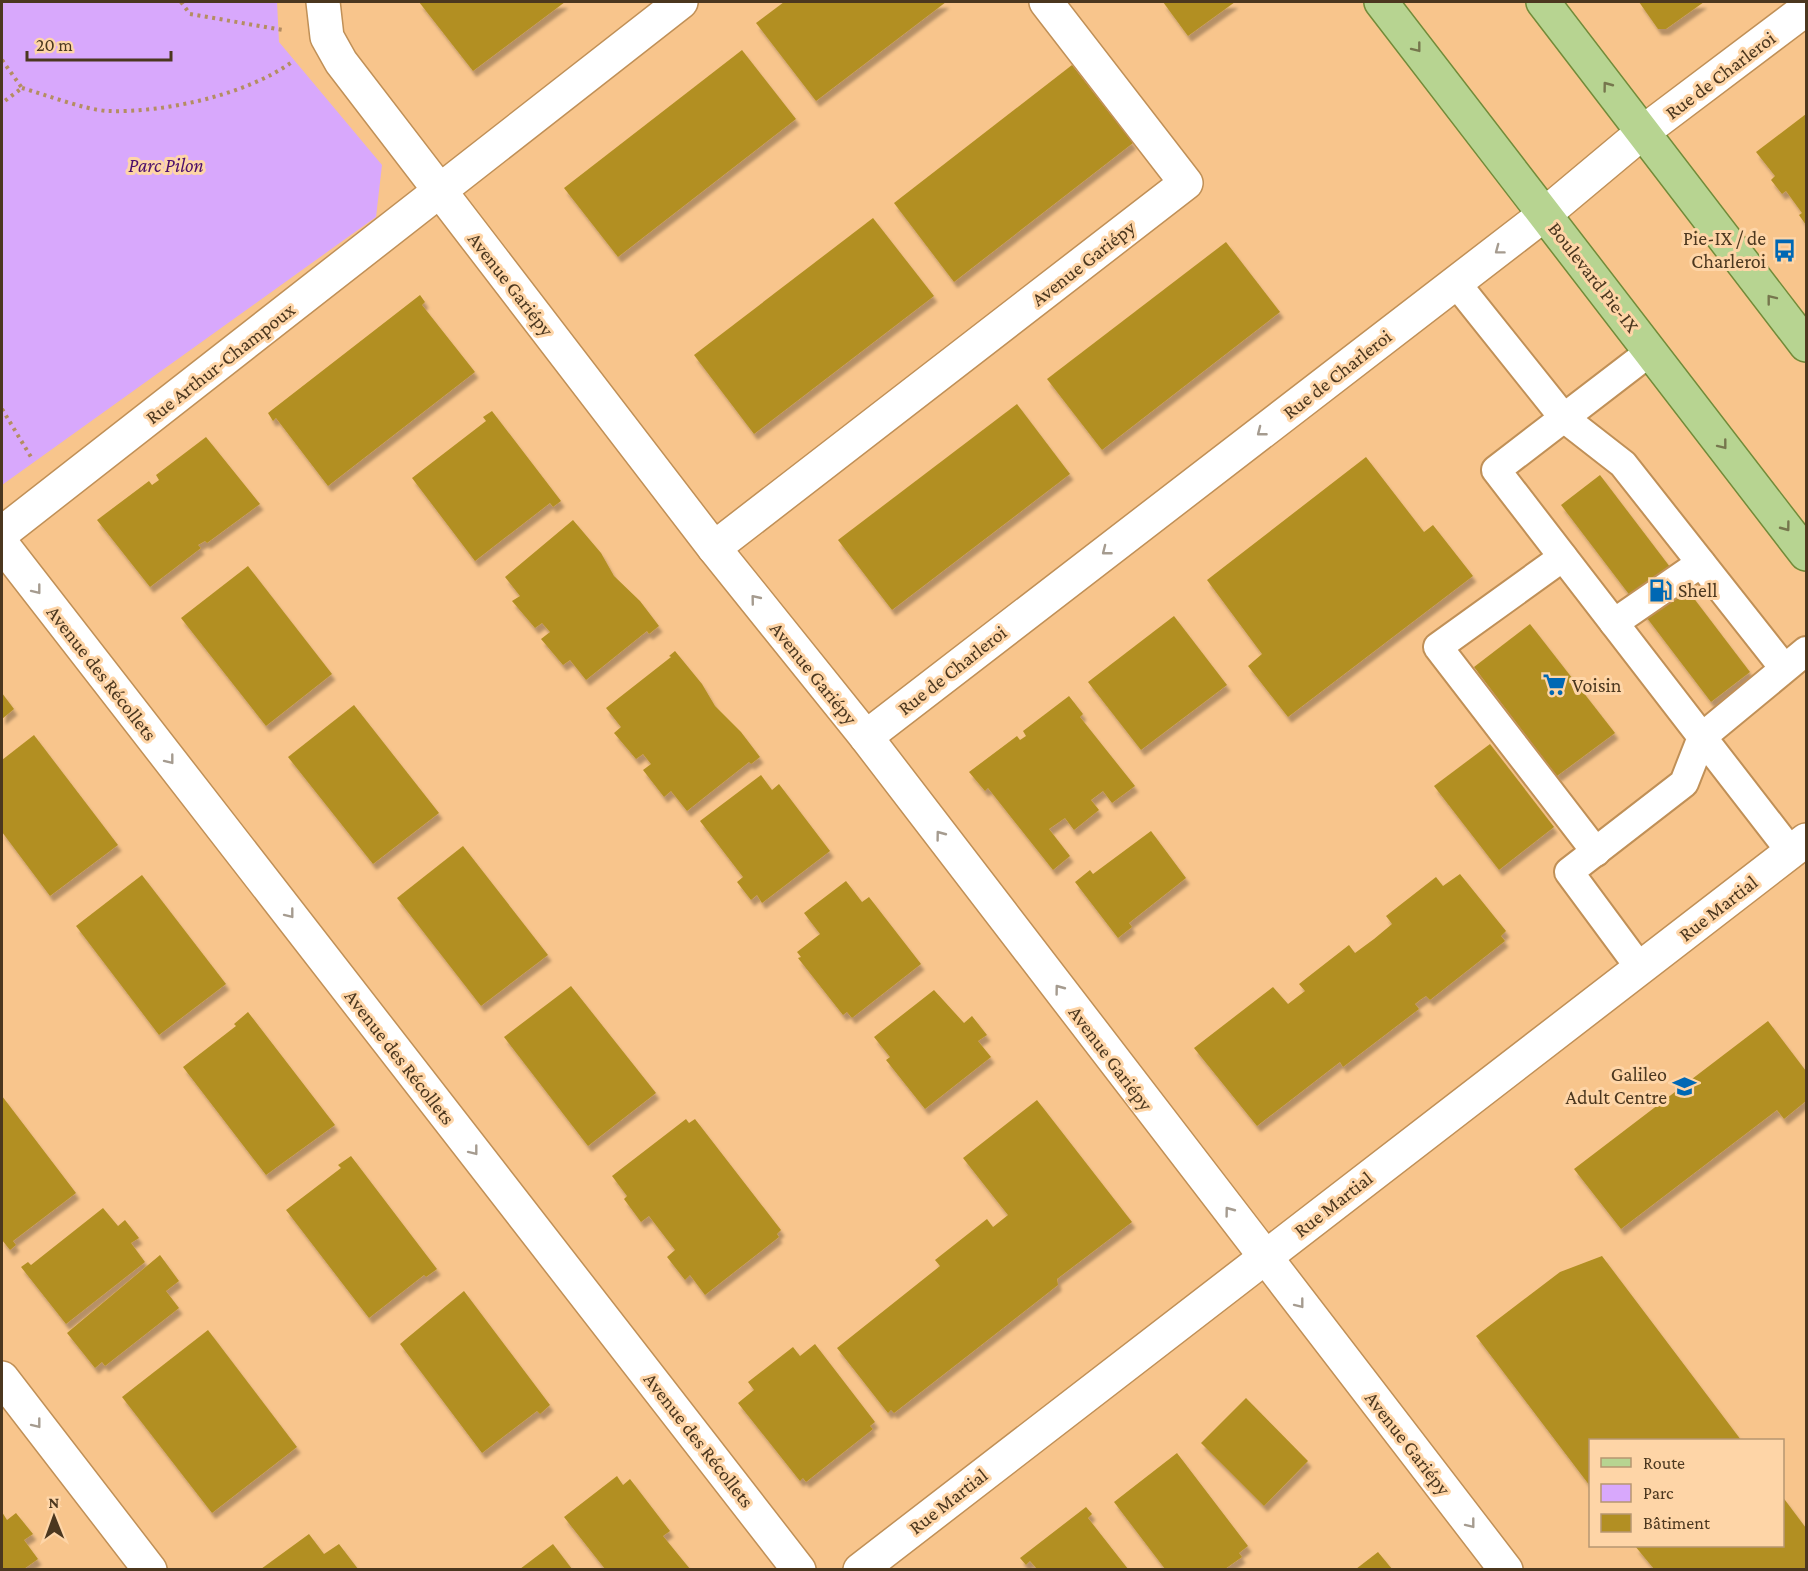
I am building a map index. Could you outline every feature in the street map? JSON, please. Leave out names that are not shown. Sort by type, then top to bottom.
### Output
[{"type":"main road","name":"Boulevard Pie-IX","points":[[1381,2],[1806,554]]},
{"type":"main road","points":[[1543,2],[1806,345]]},
{"type":"street","points":[[323,2],[327,37]]},
{"type":"street","points":[[439,192],[681,2]]},
{"type":"street","name":"Avenue Gariépy","points":[[714,548],[1186,183],[1046,2]]},
{"type":"street","name":"Rue de Charleroi","points":[[866,737],[1545,214],[1643,132],[1806,9]]},
{"type":"street","name":"Avenue Gariépy","points":[[327,37],[341,62],[439,192],[714,548],[866,737],[1506,1569]]},
{"type":"street","name":"Rue Arthur-Champoux","points":[[2,533],[439,192]]},
{"type":"street","name":"Avenue des Récollets","points":[[2,544],[799,1569]]},
{"type":"street","name":"Rue Martial","points":[[860,1569],[1799,846]]},
{"type":"street","points":[[2,1378],[150,1569]]},
{"type":"lane","points":[[1456,283],[1564,418],[1623,464],[1784,668]]},
{"type":"lane","points":[[1651,351],[1496,470],[1702,737],[1799,846]]},
{"type":"lane","points":[[1563,556],[1438,647],[1596,852]]},
{"type":"lane","points":[[1614,623],[1701,563]]},
{"type":"lane","points":[[1640,968],[1569,872],[1684,783],[1702,737],[1806,651]]},
{"type":"path","points":[[181,2],[190,14],[327,37]]},
{"type":"path","points":[[2,60],[22,88],[105,111],[182,103],[239,90],[276,73],[327,37]]},
{"type":"path","points":[[2,103],[22,88]]},
{"type":"path","points":[[2,409],[23,446],[56,491]]},
{"type":"green space","name":"Parc Pilon","points":[[2,2],[277,2],[279,42],[382,165],[376,217],[2,485]]},
{"type":"building","points":[[419,2],[565,2],[473,71]]},
{"type":"building","points":[[784,2],[946,2],[816,101],[756,23]]},
{"type":"building","points":[[1163,2],[1235,2],[1188,36]]},
{"type":"building","points":[[1639,2],[1704,2],[1666,29],[1658,29]]},
{"type":"building","points":[[742,50],[796,119],[618,257],[564,188]]},
{"type":"building","points":[[1072,65],[1133,143],[954,282],[894,203]]},
{"type":"building","points":[[1806,114],[1806,225],[1799,215],[1802,213],[1786,191],[1782,194],[1771,180],[1775,176],[1756,152]]},
{"type":"building","points":[[873,218],[934,296],[754,434],[694,355]]},
{"type":"building","points":[[1226,242],[1280,312],[1102,450],[1047,379]]},
{"type":"building","points":[[420,295],[425,302],[422,305],[475,372],[328,486],[276,418],[273,421],[268,413]]},
{"type":"building","points":[[1017,404],[1070,474],[892,610],[838,540]]},
{"type":"building","points":[[492,411],[561,501],[553,507],[550,503],[475,561],[412,478],[486,421],[483,417]]},
{"type":"building","points":[[206,437],[260,504],[207,543],[205,541],[198,545],[201,548],[150,587],[97,520],[149,481],[152,485],[159,480],[156,475]]},
{"type":"building","points":[[1366,457],[1424,532],[1433,525],[1473,576],[1288,717],[1248,666],[1262,654],[1207,580]]},
{"type":"building","points":[[1600,475],[1750,672],[1711,702],[1561,505]]},
{"type":"building","points":[[573,520],[601,553],[614,576],[640,601],[659,626],[649,634],[647,631],[586,680],[570,660],[563,665],[541,639],[550,632],[542,623],[535,628],[512,601],[520,596],[505,577]]},
{"type":"building","points":[[248,566],[332,674],[266,726],[181,618]]},
{"type":"building","points":[[1174,616],[1227,685],[1141,750],[1088,682]]},
{"type":"building","points":[[1530,624],[1615,733],[1557,776],[1474,667]]},
{"type":"building","points":[[675,651],[702,684],[715,706],[741,732],[760,757],[751,764],[749,762],[687,811],[671,791],[664,797],[643,770],[651,764],[643,754],[636,759],[614,733],[621,727],[606,708],[671,657],[669,656]]},
{"type":"building","points":[[2,693],[14,709],[2,719]]},
{"type":"building","points":[[1069,696],[1083,714],[1080,717],[1135,786],[1112,803],[1103,791],[1091,800],[1099,810],[1074,830],[1065,818],[1049,829],[1070,856],[1053,870],[988,788],[985,791],[969,772],[1017,736],[1020,740],[1026,736],[1023,731]]},
{"type":"building","points":[[354,705],[439,813],[373,864],[288,757]]},
{"type":"building","points":[[34,735],[118,845],[50,896],[2,832],[2,760]]},
{"type":"building","points":[[1490,744],[1554,827],[1499,870],[1434,786]]},
{"type":"building","points":[[761,775],[772,790],[779,784],[830,851],[762,903],[757,895],[751,900],[737,882],[743,877],[700,821]]},
{"type":"building","points":[[1151,831],[1186,878],[1129,923],[1132,927],[1118,938],[1075,882],[1090,870],[1093,874]]},
{"type":"building","points":[[463,846],[548,955],[481,1006],[397,898]]},
{"type":"building","points":[[1460,874],[1506,931],[1501,936],[1505,941],[1430,1000],[1426,996],[1420,1000],[1415,1004],[1419,1009],[1343,1067],[1340,1062],[1257,1126],[1194,1048],[1273,987],[1288,1004],[1305,991],[1299,984],[1349,945],[1355,953],[1374,939],[1392,924],[1386,916],[1436,877],[1443,886]]},
{"type":"building","points":[[142,875],[226,984],[159,1035],[76,926]]},
{"type":"building","points":[[846,881],[862,902],[869,897],[921,964],[852,1018],[847,1012],[843,1015],[798,958],[801,957],[797,952],[820,934],[804,913]]},
{"type":"building","points":[[571,986],[656,1093],[588,1146],[504,1037]]},
{"type":"building","points":[[934,990],[964,1023],[972,1016],[987,1035],[978,1041],[991,1057],[925,1109],[886,1060],[890,1057],[874,1037]]},
{"type":"building","points":[[248,1012],[335,1125],[266,1175],[183,1067],[236,1026],[234,1024]]},
{"type":"building","points":[[1768,1021],[1806,1071],[1806,1101],[1784,1119],[1777,1110],[1621,1229],[1574,1169]]},
{"type":"building","points":[[2,1096],[76,1193],[13,1241],[16,1245],[10,1250],[2,1240]]},
{"type":"building","points":[[1037,1100],[1132,1222],[1057,1279],[1058,1285],[975,1350],[894,1413],[891,1410],[888,1413],[837,1348],[940,1266],[935,1260],[987,1219],[993,1227],[1008,1215],[963,1158]]},
{"type":"building","points":[[686,1119],[689,1123],[695,1119],[781,1230],[777,1234],[779,1237],[705,1295],[690,1275],[685,1280],[667,1257],[675,1250],[649,1216],[641,1222],[624,1199],[627,1196],[612,1176]]},
{"type":"building","points":[[351,1156],[437,1269],[426,1277],[424,1275],[369,1318],[286,1210],[341,1168],[338,1165]]},
{"type":"building","points":[[103,1208],[118,1226],[125,1220],[139,1238],[131,1243],[145,1262],[66,1324],[21,1267],[28,1262],[31,1265]]},
{"type":"building","points":[[160,1255],[179,1281],[166,1291],[179,1308],[105,1366],[102,1362],[95,1368],[67,1333]]},
{"type":"building","points":[[1602,1256],[1740,1439],[1589,1439],[1589,1485],[1476,1336],[1560,1272]]},
{"type":"building","points":[[464,1291],[550,1405],[540,1414],[537,1411],[482,1453],[400,1344]]},
{"type":"building","points":[[208,1330],[297,1447],[212,1513],[122,1397]]},
{"type":"building","points":[[815,1344],[875,1422],[870,1426],[873,1429],[806,1482],[803,1478],[800,1481],[738,1403],[754,1390],[748,1382],[793,1347],[800,1356]]},
{"type":"building","points":[[1246,1398],[1308,1461],[1264,1506],[1201,1443]]},
{"type":"building","points":[[1177,1453],[1248,1546],[1239,1553],[1242,1557],[1225,1569],[1165,1569],[1114,1502]]},
{"type":"building","points":[[617,1476],[623,1485],[630,1479],[670,1531],[663,1536],[690,1569],[605,1569],[564,1517]]},
{"type":"building","points":[[1784,1499],[1806,1528],[1806,1569],[1654,1569],[1636,1547],[1784,1547]]},
{"type":"building","points":[[1086,1507],[1092,1514],[1088,1518],[1128,1569],[1037,1569],[1030,1561],[1026,1565],[1020,1558]]},
{"type":"building","points":[[2,1512],[7,1520],[16,1513],[33,1534],[24,1540],[38,1559],[24,1569],[2,1569]]},
{"type":"building","points":[[309,1534],[324,1554],[339,1544],[358,1569],[261,1569]]},
{"type":"building","points":[[553,1544],[572,1569],[520,1569]]},
{"type":"building","points":[[1378,1552],[1392,1569],[1356,1569]]},
{"type":"place","name":"Pie-IX / de Charleroi","points":[[1784,250]]},
{"type":"place","name":"Shell","points":[[1660,590]]},
{"type":"place","name":"Voisin","points":[[1554,685]]},
{"type":"place","name":"Galileo Adult Centre","points":[[1685,1086]]}]
